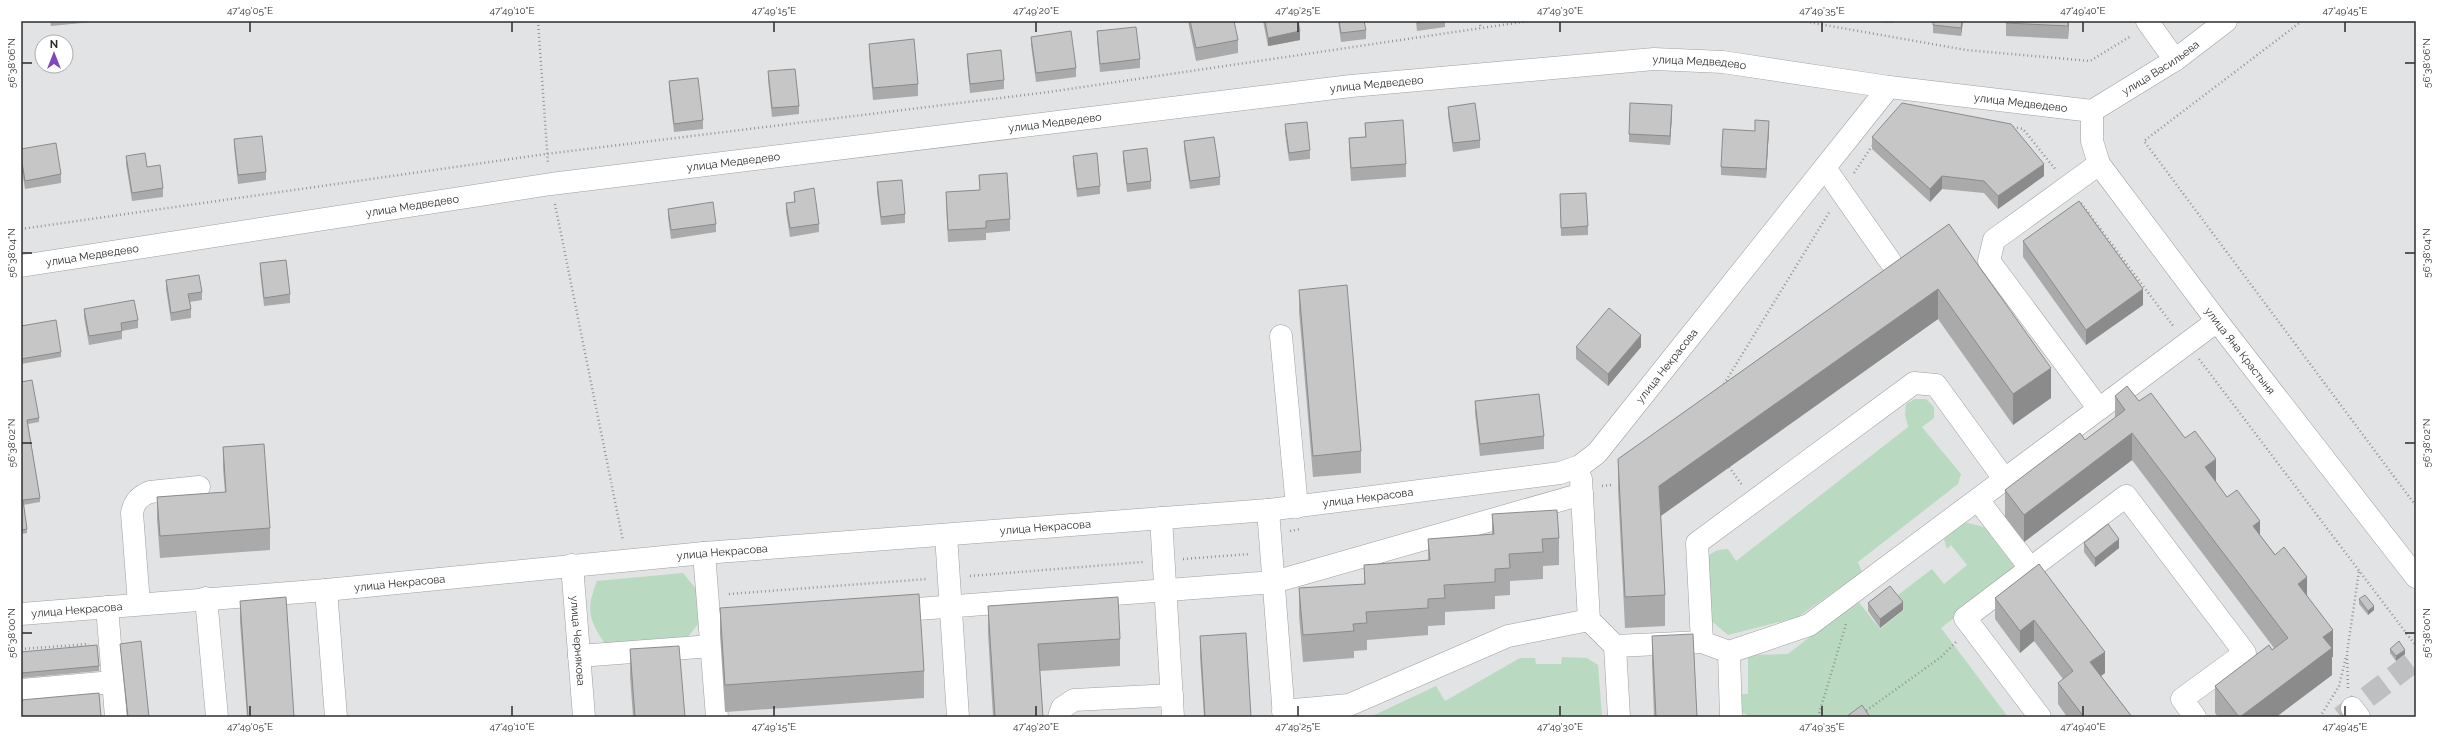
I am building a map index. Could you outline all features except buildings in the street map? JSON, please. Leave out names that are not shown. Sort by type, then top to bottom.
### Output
[{"type":"street","name":"улица Васильева","points":[[2092,111],[2175,60],[2226,21]]},
{"type":"street","points":[[2148,22],[2175,60]]},
{"type":"street","name":"улица Медведево","points":[[21,266],[552,184],[1351,86],[1654,59],[1723,62],[1889,87],[2092,111]]},
{"type":"street","name":"улица Некрасова","points":[[21,614],[206,598],[326,590],[704,553],[1268,510],[1560,473],[1580,466],[1597,453],[1889,87]]},
{"type":"street","name":"улица Яна Крастыня","points":[[2092,111],[2092,141],[2099,164],[2217,321],[2416,577]]},
{"type":"street","points":[[2099,164],[2064,180],[1994,240],[1989,260],[2099,409]]},
{"type":"street","points":[[1825,168],[1890,261]]},
{"type":"street","points":[[1615,646],[1702,642],[1729,652],[1809,625],[2217,321]]},
{"type":"street","points":[[1282,336],[1297,507]]},
{"type":"street","points":[[1702,642],[1697,543],[1914,383],[1936,385],[2005,480]]},
{"type":"street","points":[[1580,466],[1589,620],[1615,646],[1619,717]]},
{"type":"street","points":[[139,604],[132,513],[134,506],[142,495],[150,492],[200,487]]},
{"type":"street","points":[[873,613],[1165,592],[1274,582],[1582,494]]},
{"type":"street","points":[[2040,717],[1966,618],[2126,496],[2245,653],[2182,699],[2196,717]]},
{"type":"street","points":[[1978,500],[2031,569]]},
{"type":"street","points":[[1268,510],[1284,714],[1349,705],[1508,636],[1589,620]]},
{"type":"street","points":[[1161,518],[1173,717]]},
{"type":"street","points":[[946,535],[958,717]]},
{"type":"street","points":[[704,553],[717,717]]},
{"type":"street","name":"улица Чернякова","points":[[572,565],[584,717]]},
{"type":"street","points":[[326,590],[336,717]]},
{"type":"street","points":[[206,598],[216,717]]},
{"type":"street","points":[[107,607],[116,717]]},
{"type":"street","points":[[579,656],[711,636],[772,620]]},
{"type":"street","points":[[1729,652],[1733,716]]},
{"type":"street","points":[[21,690],[113,682]]},
{"type":"street","points":[[1059,717],[1062,708],[1074,700],[1172,695]]},
{"type":"path","points":[[538,21],[546,154],[627,560]]},
{"type":"path","points":[[1479,21],[1481,28]]},
{"type":"path","points":[[21,229],[546,154],[1049,92],[1529,21]]},
{"type":"path","points":[[1802,21],[1966,50],[2090,61],[2148,22]]},
{"type":"path","points":[[2302,21],[2144,142],[2416,506]]},
{"type":"path","points":[[2007,126],[2023,130],[2064,180],[2416,646]]},
{"type":"path","points":[[1720,391],[1872,145]]},
{"type":"path","points":[[2320,717],[2339,686],[2347,653],[2359,571]]},
{"type":"path","points":[[1818,717],[1856,591]]},
{"type":"path","points":[[1857,717],[1941,657],[1972,627]]},
{"type":"path","points":[[21,649],[110,642]]},
{"type":"path","points":[[2347,653],[2353,706]]},
{"type":"green space","points":[[1915,399],[1926,399],[1934,407],[1934,418],[1922,427],[1961,474],[1958,484],[1858,562],[1862,572],[1798,617],[1728,635],[1708,618],[1703,562],[1711,554],[1724,549],[1728,549],[1736,561],[1908,427],[1905,414],[1906,404]]},
{"type":"green space","points":[[1964,522],[1984,527],[2017,570],[1941,628],[2008,717],[1750,717],[1737,709],[1737,694],[1748,694],[1748,655],[1788,654],[1857,600],[1880,629],[1904,610],[1894,598],[1932,569],[1944,584],[1967,565],[1951,545],[1947,549],[1944,539]]},
{"type":"green space","points":[[683,573],[697,590],[699,623],[687,638],[605,644],[595,627],[590,614],[591,599],[597,581]]},
{"type":"green space","points":[[1562,657],[1587,658],[1598,665],[1602,717],[1370,717],[1436,686],[1445,701],[1520,658],[1535,658],[1536,664],[1561,664]]},
{"type":"tunnel","points":[[2341,717],[2416,660]]}]
